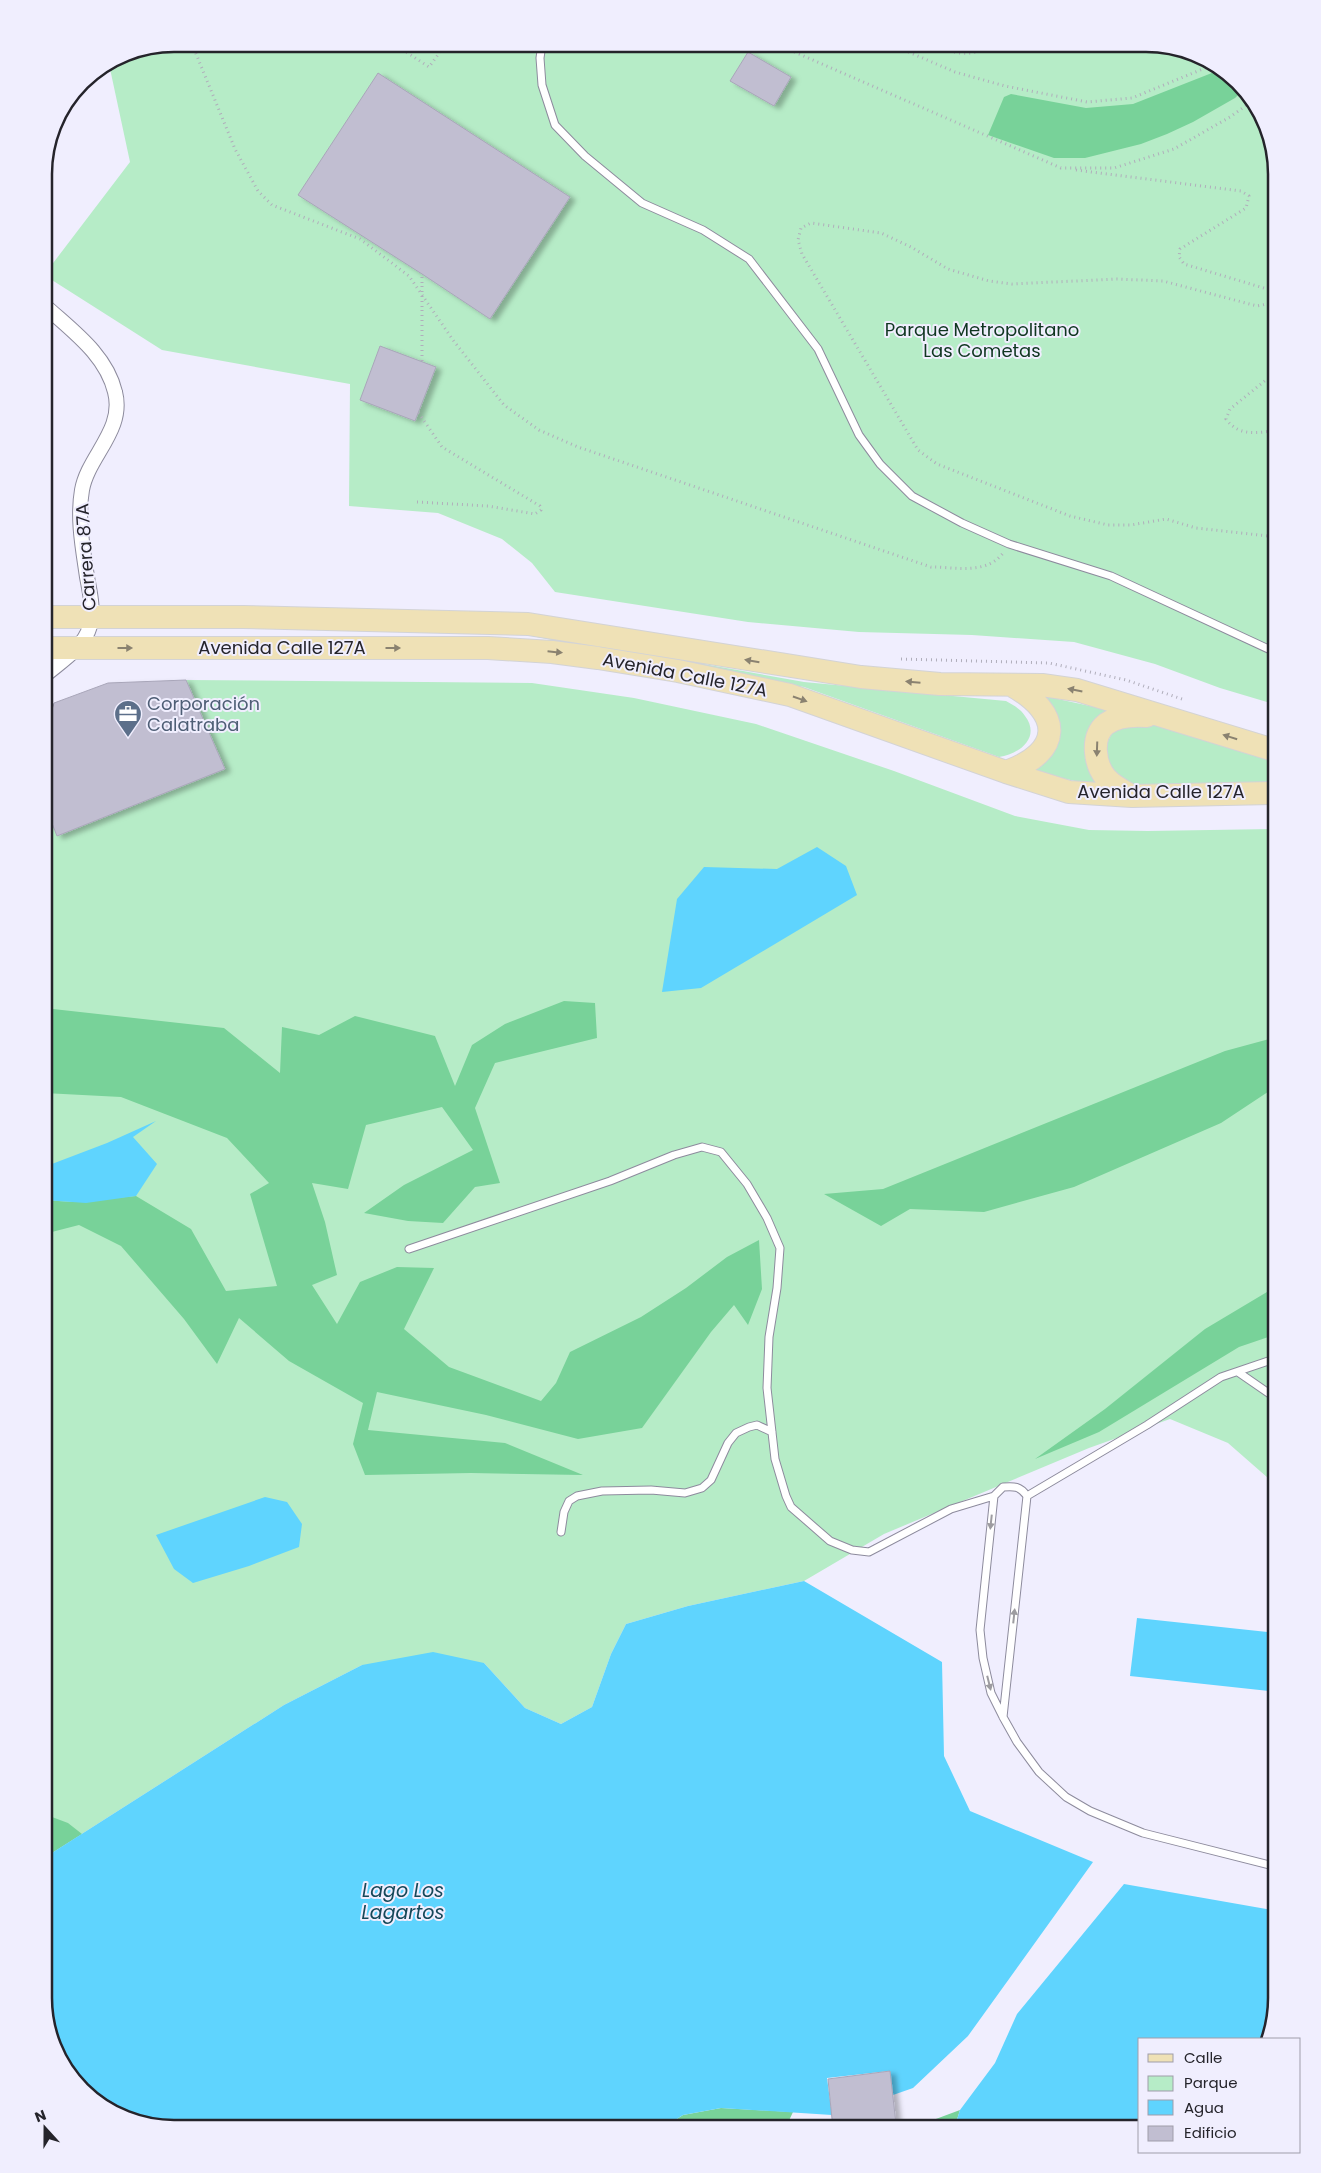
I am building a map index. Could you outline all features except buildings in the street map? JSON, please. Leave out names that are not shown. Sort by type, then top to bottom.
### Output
[{"type":"main road","name":"Avenida Calle 127A","points":[[53,618],[243,617],[528,624],[862,677],[940,684],[1042,685],[1078,690],[1268,748]]},
{"type":"main road","name":"Avenida Calle 127A","points":[[53,648],[488,648],[552,652],[678,672],[790,695],[1006,772],[1069,792],[1132,796],[1268,793]]},
{"type":"main road","points":[[1006,772],[1032,760],[1042,752],[1048,736],[1049,725],[1046,714],[1039,704],[1027,693],[1011,685]]},
{"type":"main road","points":[[1132,796],[1113,784],[1100,768],[1096,753],[1098,736],[1105,725],[1119,718],[1138,715],[1160,716]]},
{"type":"street","name":"Carrera 87A","points":[[53,314],[97,356],[108,372],[116,393],[117,408],[112,430],[86,476],[82,490],[82,544],[91,600],[90,628],[85,638],[76,648],[53,668]]},
{"type":"lane","points":[[541,52],[542,85],[555,125],[585,156],[642,203],[703,230],[749,259],[818,349],[859,435],[880,464],[912,496],[1009,544],[1111,576],[1268,649]]},
{"type":"lane","points":[[409,1249],[610,1181],[674,1155],[702,1148],[720,1152],[747,1184],[767,1218],[780,1248],[777,1288],[769,1337],[767,1388],[775,1459],[791,1507],[830,1541],[852,1550],[869,1552],[951,1509],[994,1496]]},
{"type":"lane","points":[[1027,1496],[1147,1425],[1221,1377],[1268,1361]]},
{"type":"lane","points":[[1238,1372],[1268,1393]]},
{"type":"lane","points":[[562,1532],[564,1512],[569,1501],[577,1496],[612,1491],[651,1490],[685,1493],[702,1488],[711,1480],[728,1443],[736,1433],[749,1427],[758,1426],[772,1432]]},
{"type":"lane","points":[[1003,1717],[1027,1496],[1022,1489],[1010,1486],[998,1490],[994,1496],[980,1630],[983,1658],[991,1693],[1003,1717],[1017,1742],[1039,1772],[1066,1797],[1090,1811],[1143,1833],[1268,1865]]},
{"type":"path","points":[[195,52],[235,149],[258,191],[272,205],[360,239],[409,276],[453,340],[504,405],[539,430],[578,447],[931,567],[982,568],[999,558],[1009,544]]},
{"type":"path","points":[[407,52],[429,67],[440,52]]},
{"type":"path","points":[[796,53],[1061,168],[1241,190],[1249,196],[1246,208],[1180,249],[1179,257],[1184,264],[1268,289]]},
{"type":"path","points":[[910,53],[955,72],[1005,86],[1087,102],[1132,98],[1206,68]]},
{"type":"path","points":[[954,53],[968,55],[973,53]]},
{"type":"path","points":[[1061,168],[1114,168],[1174,149],[1230,117],[1247,105]]},
{"type":"path","points":[[1268,304],[1257,306],[1163,281],[1117,279],[1012,284],[988,281],[948,269],[911,246],[881,233],[811,223],[801,228],[798,240],[802,254],[918,450],[937,464],[1070,516],[1108,525],[1131,525],[1166,519],[1196,528],[1268,536]]},
{"type":"path","points":[[422,274],[422,361]]},
{"type":"path","points":[[1268,378],[1230,410],[1226,419],[1232,427],[1241,431],[1256,433],[1268,431]]},
{"type":"path","points":[[417,502],[488,506],[535,514],[541,510],[540,506],[442,447],[418,412]]},
{"type":"green space","name":"Parque Metropolitano Las Cometas","points":[[174,52],[1155,53],[1171,55],[1201,65],[1227,83],[1248,107],[1259,128],[1267,158],[1268,702],[1220,688],[1155,664],[1074,642],[972,635],[859,632],[748,622],[555,592],[532,563],[502,539],[438,513],[349,506],[350,384],[162,350],[53,281],[53,263],[130,162],[110,71],[135,59]]},
{"type":"green space","points":[[1213,72],[1238,95],[1193,122],[1167,134],[1141,144],[1085,158],[1054,158],[988,135],[1004,97],[1011,94],[1086,108],[1133,104]]},
{"type":"green space","points":[[526,635],[580,642],[804,682],[1006,701],[1017,707],[1023,714],[1031,731],[1026,743],[1021,748],[999,757],[804,687]]},
{"type":"green space","points":[[186,680],[532,683],[634,698],[756,724],[894,771],[1015,816],[1089,830],[1268,829],[1268,1478],[1228,1443],[1170,1419],[1089,1448],[884,1534],[804,1581],[688,1606],[626,1624],[611,1654],[592,1707],[561,1724],[525,1708],[484,1663],[362,1665],[284,1705],[52,1853],[53,825],[57,836],[225,769]]},
{"type":"green space","points":[[1044,696],[1113,711],[1103,718],[1102,787],[1030,771],[1039,765]]},
{"type":"green space","points":[[1149,723],[1268,758],[1268,785],[1136,785],[1126,781],[1112,771],[1106,753],[1109,740],[1116,729],[1132,724]]},
{"type":"green space","points":[[564,1001],[595,1003],[597,1038],[495,1063],[475,1108],[500,1183],[475,1187],[443,1223],[408,1221],[364,1213],[404,1185],[473,1150],[442,1107],[366,1125],[348,1189],[312,1183],[325,1222],[337,1275],[312,1285],[337,1324],[360,1282],[397,1267],[434,1268],[404,1329],[449,1367],[541,1401],[556,1383],[570,1352],[641,1317],[686,1288],[727,1257],[759,1240],[762,1289],[748,1325],[734,1305],[711,1332],[642,1428],[578,1439],[486,1415],[377,1392],[368,1430],[505,1443],[583,1475],[471,1473],[365,1475],[353,1444],[363,1403],[289,1361],[239,1318],[217,1364],[184,1319],[121,1246],[79,1225],[52,1232],[52,1201],[72,1202],[136,1196],[191,1229],[226,1291],[277,1286],[250,1194],[269,1183],[227,1138],[121,1097],[52,1093],[53,1009],[224,1028],[280,1073],[282,1027],[319,1035],[355,1016],[435,1036],[455,1086],[472,1045],[505,1024]]},
{"type":"green space","points":[[1268,1039],[1268,1092],[1221,1123],[1074,1187],[984,1212],[910,1209],[881,1226],[824,1194],[883,1189],[1225,1051]]},
{"type":"green space","points":[[1268,1291],[1268,1337],[1239,1347],[1099,1432],[1035,1459],[1105,1409],[1205,1329]]},
{"type":"green space","points":[[52,1817],[68,1823],[82,1834],[52,1853]]},
{"type":"green space","points":[[721,2108],[793,2112],[789,2120],[675,2120],[683,2115]]},
{"type":"green space","points":[[960,2110],[957,2120],[933,2120]]},
{"type":"water","points":[[817,847],[846,866],[857,895],[701,988],[662,992],[677,899],[704,867],[777,869]]},
{"type":"water","points":[[156,1121],[133,1137],[157,1164],[136,1196],[86,1203],[52,1201],[52,1164],[107,1143]]},
{"type":"water","points":[[265,1497],[287,1502],[302,1524],[299,1547],[249,1566],[193,1583],[174,1569],[156,1535]]},
{"type":"water","name":"Lago Los Lagartos","points":[[804,1581],[942,1662],[944,1756],[970,1811],[1093,1862],[968,2036],[913,2088],[893,2095],[889,2071],[827,2078],[832,2115],[721,2108],[683,2115],[675,2120],[166,2120],[150,2118],[120,2108],[94,2090],[73,2066],[59,2038],[52,1999],[52,1853],[284,1705],[362,1665],[433,1652],[484,1663],[525,1708],[561,1724],[592,1707],[611,1654],[626,1624],[688,1606]]},
{"type":"water","points":[[1137,1618],[1268,1632],[1268,1691],[1130,1676]]},
{"type":"water","points":[[1124,1884],[1268,1909],[1268,1999],[1267,2015],[1261,2038],[1138,2038],[1138,2120],[957,2120],[960,2110],[995,2063],[1017,2014]]},
{"type":"place","name":"Corporación Calatraba","points":[[128,738]]}]
